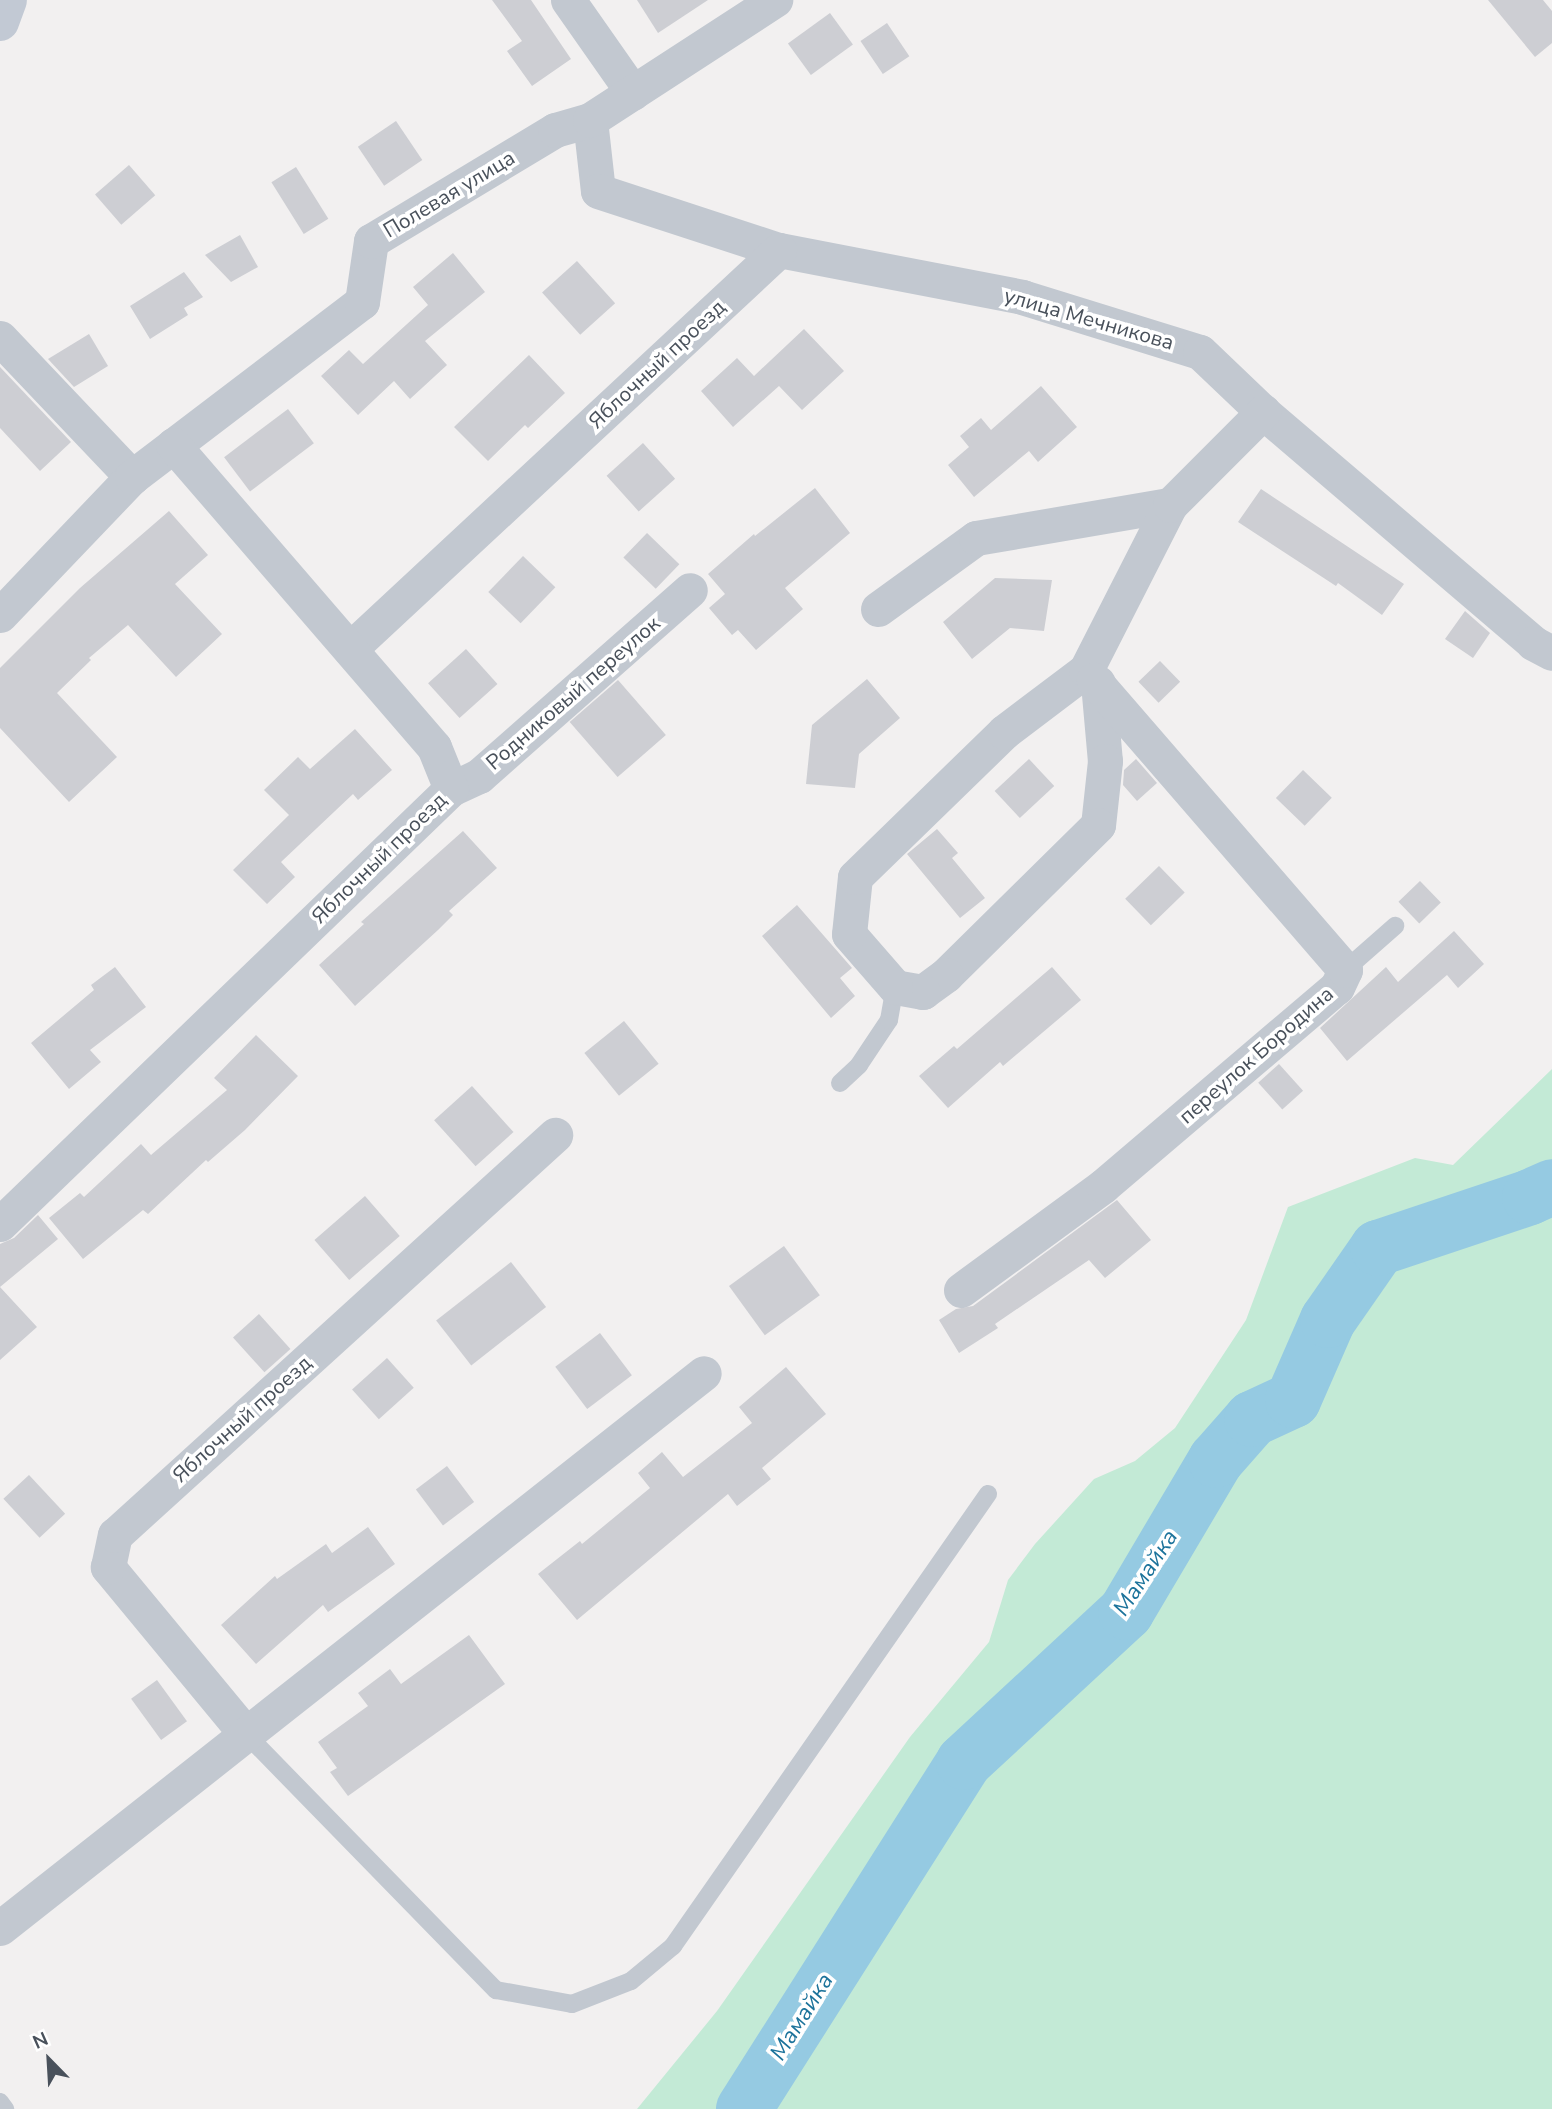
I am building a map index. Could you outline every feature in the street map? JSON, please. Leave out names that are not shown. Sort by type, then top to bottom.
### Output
[{"type":"street","points":[[0,22],[8,0]]},
{"type":"street","points":[[568,0],[633,93]]},
{"type":"street","name":"Полевая улица","points":[[0,615],[132,477],[362,302],[371,241],[555,130],[590,120],[775,0]]},
{"type":"street","name":"улица Мечникова","points":[[590,120],[598,191],[779,250],[1021,297],[1200,352],[1263,412],[1532,643],[1552,653]]},
{"type":"street","name":"Яблочный проезд","points":[[349,649],[779,250]]},
{"type":"street","points":[[0,338],[132,477]]},
{"type":"street","points":[[1092,677],[1004,732],[855,877],[849,934],[895,987],[923,992],[946,975],[1098,825],[1105,761],[1092,677],[1170,505],[1263,412]]},
{"type":"street","name":"Яблочный проезд","points":[[0,1224],[451,789],[434,747],[173,445]]},
{"type":"street","points":[[878,609],[976,538],[1170,505]]},
{"type":"street","name":"Родниковый переулок","points":[[451,789],[479,776],[690,590]]},
{"type":"street","name":"переулок Бородина","points":[[961,1290],[1103,1186],[1337,987],[1345,970],[1092,677]]},
{"type":"street","name":"Яблочный проезд","points":[[246,1734],[107,1567],[115,1535],[555,1135]]},
{"type":"street","points":[[0,1928],[704,1373]]},
{"type":"lane","points":[[1345,970],[1395,926]]},
{"type":"lane","points":[[840,1083],[859,1065],[889,1020],[895,987]]},
{"type":"lane","points":[[246,1734],[496,1990],[572,2004],[631,1981],[673,1946],[988,1494]]},
{"type":"lane","points":[[0,2102],[5,2109]]},
{"type":"green space","points":[[1552,1069],[1552,2109],[637,2109],[717,2011],[910,1737],[989,1642],[1008,1580],[1035,1544],[1094,1479],[1135,1461],[1175,1428],[1246,1320],[1288,1207],[1415,1158],[1453,1165]]},
{"type":"building","points":[[492,0],[531,0],[571,59],[532,86],[507,51],[522,41]]},
{"type":"building","points":[[637,0],[708,0],[658,33]]},
{"type":"building","points":[[1488,0],[1543,0],[1552,11],[1552,43],[1535,57]]},
{"type":"building","points":[[830,13],[853,45],[811,75],[788,44]]},
{"type":"building","points":[[887,23],[909,56],[883,74],[860,41]]},
{"type":"building","points":[[396,121],[422,160],[384,186],[358,147]]},
{"type":"building","points":[[129,165],[155,195],[121,225],[95,195]]},
{"type":"building","points":[[296,167],[328,219],[304,234],[271,182]]},
{"type":"building","points":[[240,235],[258,267],[231,282],[205,255]]},
{"type":"building","points":[[453,253],[485,292],[425,341],[447,365],[410,399],[394,381],[358,415],[321,376],[349,350],[363,364],[428,305],[413,287]]},
{"type":"building","points":[[577,261],[615,303],[580,335],[542,292]]},
{"type":"building","points":[[184,272],[203,297],[184,308],[188,315],[150,339],[130,306]]},
{"type":"building","points":[[804,329],[844,371],[802,410],[779,386],[733,427],[701,391],[737,358],[754,376]]},
{"type":"building","points":[[89,334],[108,366],[74,387],[48,359]]},
{"type":"building","points":[[529,355],[565,393],[528,428],[525,425],[488,461],[454,427]]},
{"type":"building","points":[[0,367],[71,442],[40,471],[0,428]]},
{"type":"building","points":[[1041,386],[1077,427],[1038,462],[1029,451],[974,497],[948,465],[969,447],[960,436],[981,418],[991,430]]},
{"type":"building","points":[[288,409],[314,443],[250,491],[224,457]]},
{"type":"building","points":[[643,443],[675,479],[639,511],[607,476]]},
{"type":"building","points":[[815,488],[850,533],[785,588],[803,609],[756,650],[738,630],[732,635],[709,608],[725,594],[708,574],[754,534],[755,536]]},
{"type":"building","points":[[1261,489],[1404,584],[1382,615],[1338,583],[1336,586],[1238,522]]},
{"type":"building","points":[[169,511],[208,555],[175,584],[222,634],[176,677],[128,625],[89,658],[91,660],[57,693],[117,757],[69,802],[0,728],[0,668],[80,588]]},
{"type":"building","points":[[647,533],[679,564],[656,589],[623,557]]},
{"type":"building","points":[[523,556],[555,587],[521,623],[488,592]]},
{"type":"building","points":[[995,578],[1052,580],[1044,631],[1010,628],[972,659],[943,622]]},
{"type":"building","points":[[1465,611],[1490,633],[1473,658],[1445,639]]},
{"type":"building","points":[[466,649],[497,684],[460,718],[428,683]]},
{"type":"building","points":[[1160,661],[1180,682],[1159,703],[1138,682]]},
{"type":"building","points":[[867,679],[900,718],[859,754],[855,788],[806,784],[812,725]]},
{"type":"building","points":[[618,680],[666,735],[618,777],[570,722]]},
{"type":"building","points":[[355,729],[392,770],[358,800],[353,794],[281,862],[295,877],[267,904],[233,870],[289,815],[264,790],[298,757],[310,769]]},
{"type":"building","points":[[1029,759],[1054,786],[1020,818],[995,791]]},
{"type":"building","points":[[1136,759],[1157,783],[1137,801],[1123,785],[1124,770]]},
{"type":"building","points":[[1303,770],[1332,798],[1305,826],[1276,798]]},
{"type":"building","points":[[937,829],[958,853],[952,858],[985,898],[960,918],[907,854]]},
{"type":"building","points":[[463,831],[497,868],[449,911],[453,915],[438,930],[355,1006],[319,965],[364,924],[361,922]]},
{"type":"building","points":[[1159,866],[1185,893],[1151,925],[1125,899]]},
{"type":"building","points":[[1420,881],[1441,903],[1419,923],[1398,902]]},
{"type":"building","points":[[797,905],[852,968],[840,978],[855,996],[831,1018],[762,936]]},
{"type":"building","points":[[1454,931],[1484,964],[1458,988],[1447,975],[1347,1061],[1320,1028],[1386,967],[1398,982]]},
{"type":"building","points":[[115,967],[146,1007],[90,1050],[101,1062],[69,1089],[31,1043],[94,990],[91,985]]},
{"type":"building","points":[[1052,967],[1081,1000],[1003,1066],[1000,1062],[948,1108],[919,1076],[954,1046],[957,1049]]},
{"type":"building","points":[[624,1021],[659,1064],[619,1096],[584,1053]]},
{"type":"building","points":[[256,1035],[298,1076],[245,1130],[208,1162],[206,1160],[148,1214],[143,1210],[83,1259],[49,1218],[80,1193],[84,1197],[141,1144],[151,1155],[227,1090],[214,1078]]},
{"type":"building","points":[[1279,1064],[1303,1091],[1282,1109],[1258,1083]]},
{"type":"building","points":[[472,1086],[513,1132],[476,1166],[434,1120]]},
{"type":"building","points":[[365,1196],[400,1236],[349,1280],[314,1240]]},
{"type":"building","points":[[1117,1200],[1151,1240],[1105,1278],[1089,1260],[995,1324],[998,1328],[959,1353],[939,1320],[956,1309],[973,1306]]},
{"type":"building","points":[[38,1215],[58,1239],[0,1287],[0,1244],[14,1238]]},
{"type":"building","points":[[784,1246],[820,1295],[765,1335],[729,1286]]},
{"type":"building","points":[[511,1262],[546,1307],[471,1365],[436,1320]]},
{"type":"building","points":[[0,1287],[37,1327],[0,1360]]},
{"type":"building","points":[[259,1314],[290,1349],[264,1372],[233,1337]]},
{"type":"building","points":[[600,1333],[632,1375],[587,1409],[555,1367]]},
{"type":"building","points":[[387,1358],[414,1388],[379,1419],[352,1389]]},
{"type":"building","points":[[786,1367],[826,1414],[762,1468],[771,1479],[737,1506],[728,1494],[577,1620],[538,1574],[580,1541],[582,1544],[650,1488],[638,1473],[662,1452],[683,1477],[752,1423],[739,1407]]},
{"type":"building","points":[[447,1466],[474,1502],[443,1525],[416,1489]]},
{"type":"building","points":[[29,1475],[65,1514],[40,1538],[3,1499]]},
{"type":"building","points":[[368,1527],[395,1564],[328,1612],[323,1605],[256,1664],[221,1625],[275,1576],[277,1579],[326,1544],[332,1553]]},
{"type":"building","points":[[469,1635],[505,1684],[348,1796],[330,1772],[337,1768],[318,1742],[368,1706],[358,1693],[390,1669],[401,1684]]},
{"type":"building","points":[[157,1680],[187,1721],[161,1740],[131,1699]]},
{"type":"waterway","name":"Мамайка","points":[[744,2109],[964,1762],[1126,1612],[1216,1460],[1252,1419],[1293,1400],[1328,1320],[1378,1248],[1530,1197],[1552,1187]]}]
